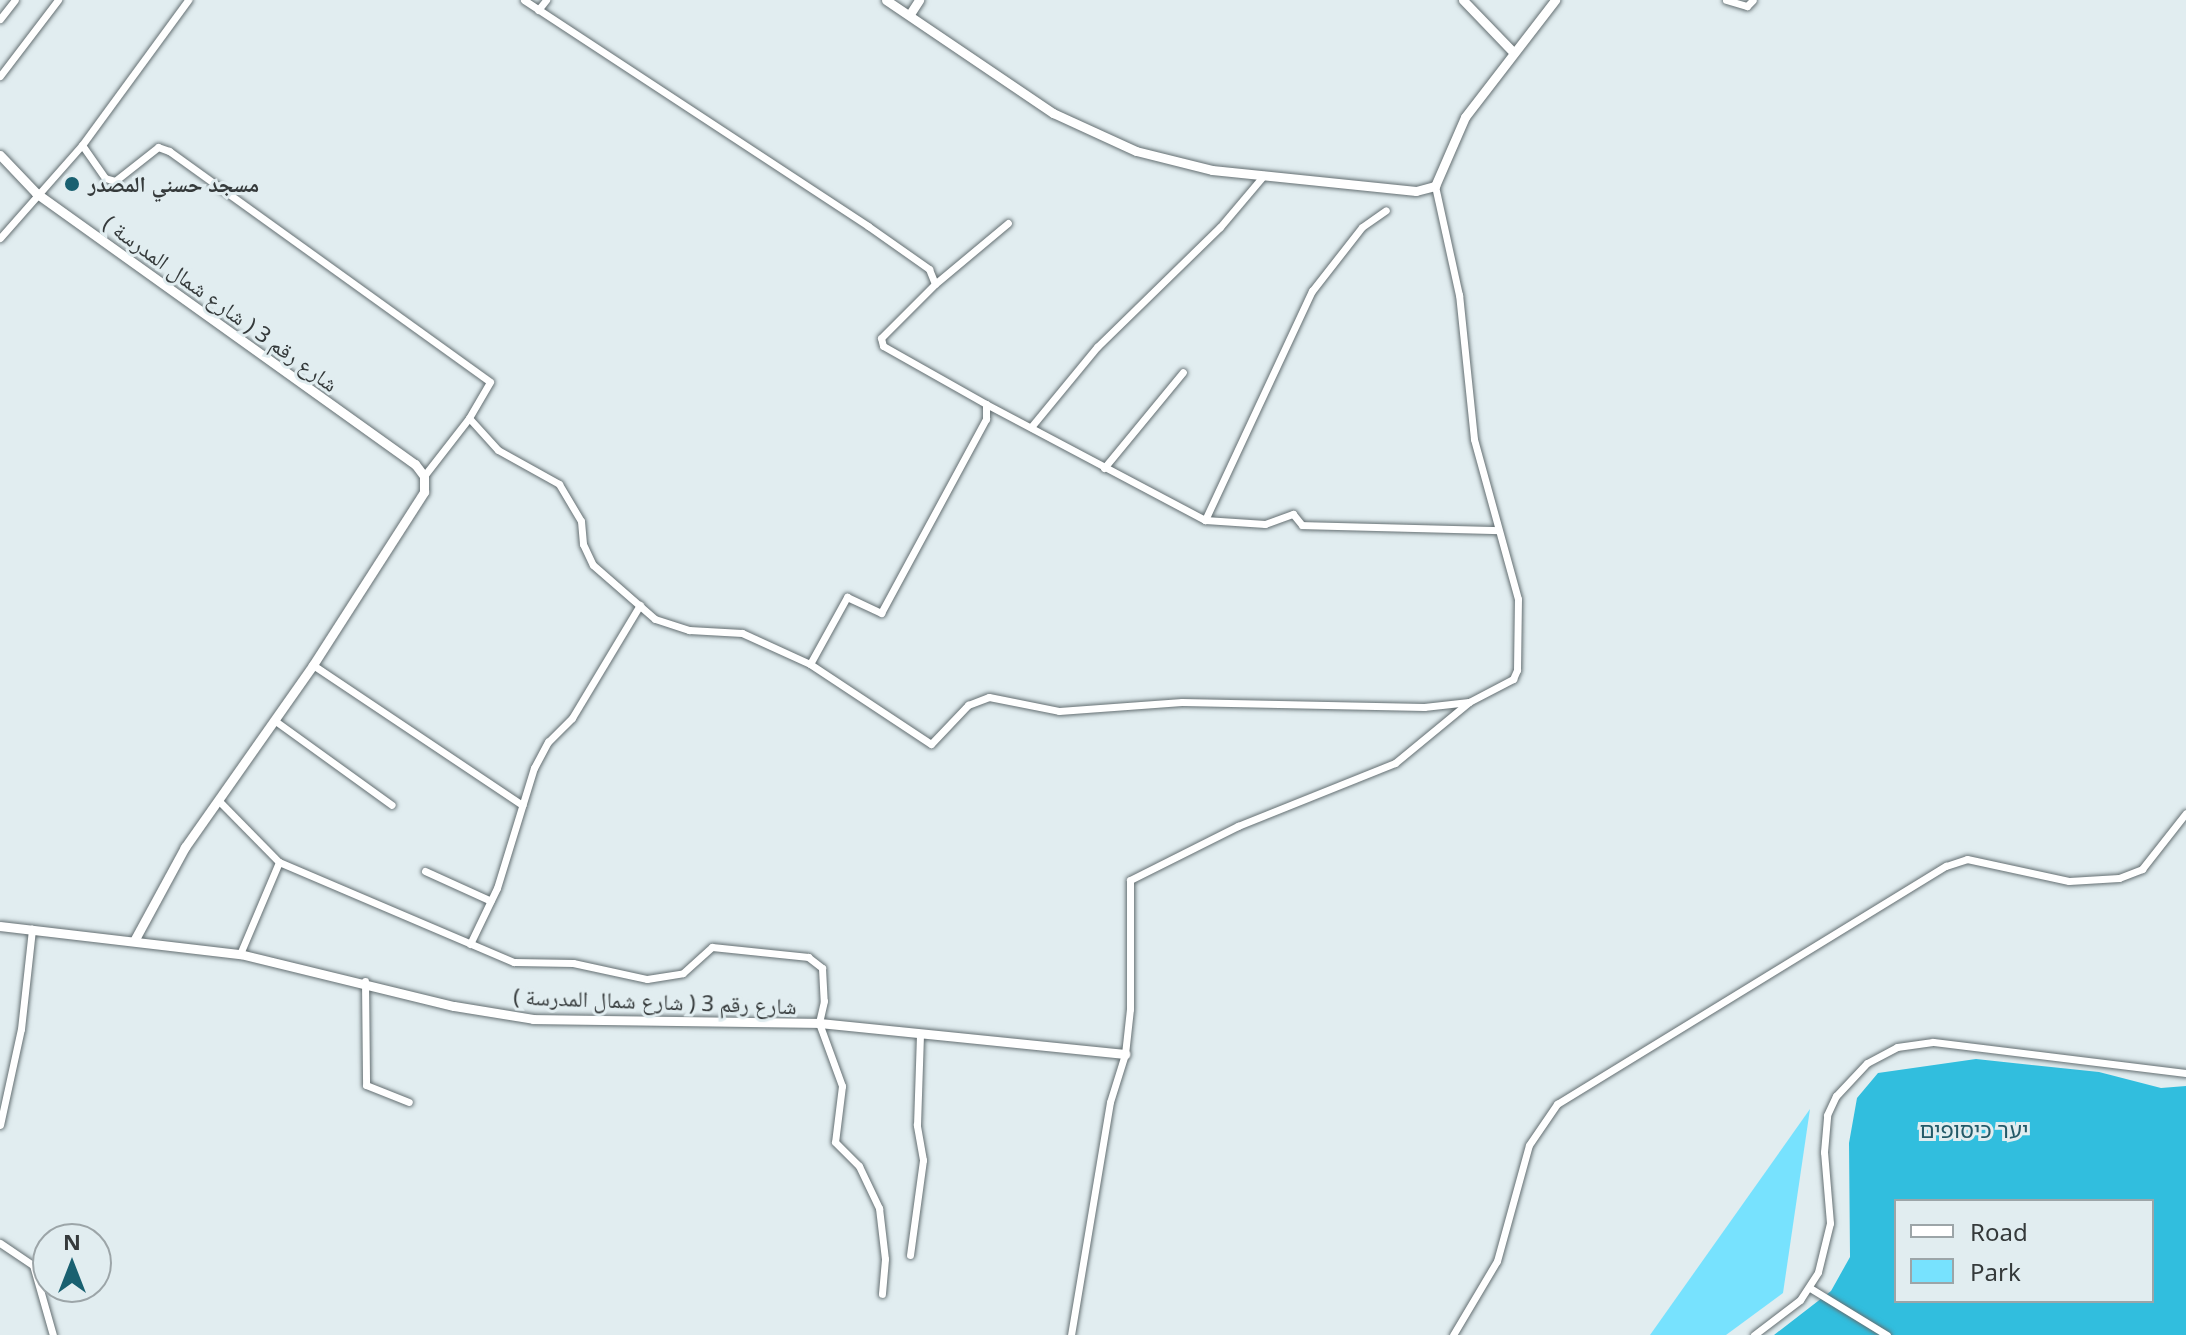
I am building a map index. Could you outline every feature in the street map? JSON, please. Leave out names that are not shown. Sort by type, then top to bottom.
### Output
[{"type":"street","points":[[0,19],[15,0]]},
{"type":"street","points":[[0,76],[58,0]]},
{"type":"street","points":[[0,238],[36,193],[82,145],[188,0]]},
{"type":"street","points":[[524,0],[868,226],[929,269],[935,284]]},
{"type":"street","points":[[538,10],[546,0]]},
{"type":"street","points":[[886,0],[1053,113],[1094,134],[1167,162],[1416,191],[1435,186]]},
{"type":"street","points":[[910,14],[919,0]]},
{"type":"street","points":[[1463,0],[1512,51]]},
{"type":"street","points":[[1071,1335],[1110,1102],[1125,1054],[1130,1009],[1130,880],[1238,826],[1395,763],[1469,702],[1513,679],[1517,670],[1518,599],[1474,439],[1459,295],[1435,186],[1465,117],[1512,51],[1555,0]]},
{"type":"street","points":[[1726,0],[1747,6],[1753,0]]},
{"type":"street","points":[[82,145],[105,178],[115,181],[158,147],[239,200],[490,382],[469,418],[424,476],[424,492],[313,665],[185,847],[135,939]]},
{"type":"street","name":"شارع رقم 3 ( شارع شمال المدرسة )","points":[[0,155],[36,193],[415,464],[424,476]]},
{"type":"street","points":[[1031,427],[1097,347],[1220,227],[1264,175]]},
{"type":"street","points":[[1205,520],[1242,450],[1312,291],[1362,227],[1386,210]]},
{"type":"street","points":[[1008,223],[935,284],[881,338],[883,346],[1205,520],[1265,524],[1293,514],[1302,525],[1498,530]]},
{"type":"street","points":[[1104,468],[1183,372]]},
{"type":"street","points":[[810,664],[847,597],[881,613],[986,419],[986,404]]},
{"type":"street","points":[[469,418],[498,450],[559,484],[581,521],[583,544],[593,565],[668,626],[742,633],[810,664],[931,744],[968,705],[989,697],[1059,711],[1182,702],[1424,707],[1469,702]]},
{"type":"street","points":[[470,944],[491,901],[522,805],[548,742],[572,718],[640,605]]},
{"type":"street","points":[[313,665],[522,805]]},
{"type":"street","points":[[274,720],[392,805]]},
{"type":"street","points":[[219,801],[279,862],[514,962],[573,963],[647,979],[683,973],[712,947],[808,957],[822,968],[824,1001],[819,1023],[842,1086],[835,1142],[859,1166],[879,1208],[885,1259],[882,1294]]},
{"type":"street","points":[[1453,1335],[1497,1261],[1529,1145],[1557,1104],[1765,981],[1936,870],[1967,859],[2069,881],[2119,878],[2142,869],[2186,813]]},
{"type":"street","points":[[240,954],[279,862]]},
{"type":"street","points":[[425,871],[491,901]]},
{"type":"street","name":"شارع رقم 3 ( شارع شمال المدرسة )","points":[[0,926],[135,939],[240,954],[365,981],[454,1006],[533,1019],[819,1023],[1125,1054]]},
{"type":"street","points":[[0,1125],[21,1029],[32,929]]},
{"type":"street","points":[[365,981],[366,1085],[409,1102]]},
{"type":"street","points":[[910,1255],[923,1160],[917,1125],[920,1034]]},
{"type":"street","points":[[1754,1335],[1810,1288],[1823,1260],[1830,1223],[1824,1152],[1827,1115],[1836,1096],[1867,1063],[1897,1047],[1933,1042],[2186,1073]]},
{"type":"street","points":[[0,1243],[33,1265],[53,1335]]},
{"type":"street","points":[[1810,1288],[1887,1335]]},
{"type":"green space","name":"יער כיסופים","points":[[1976,1059],[2099,1072],[2161,1088],[2186,1086],[2186,1335],[1774,1335],[1831,1291],[1850,1257],[1849,1143],[1857,1098],[1878,1073]]},
{"type":"green space","points":[[1810,1109],[1783,1293],[1726,1335],[1650,1335]]},
{"type":"place","name":"مسجد حسني المصدر","points":[[72,184]]}]
